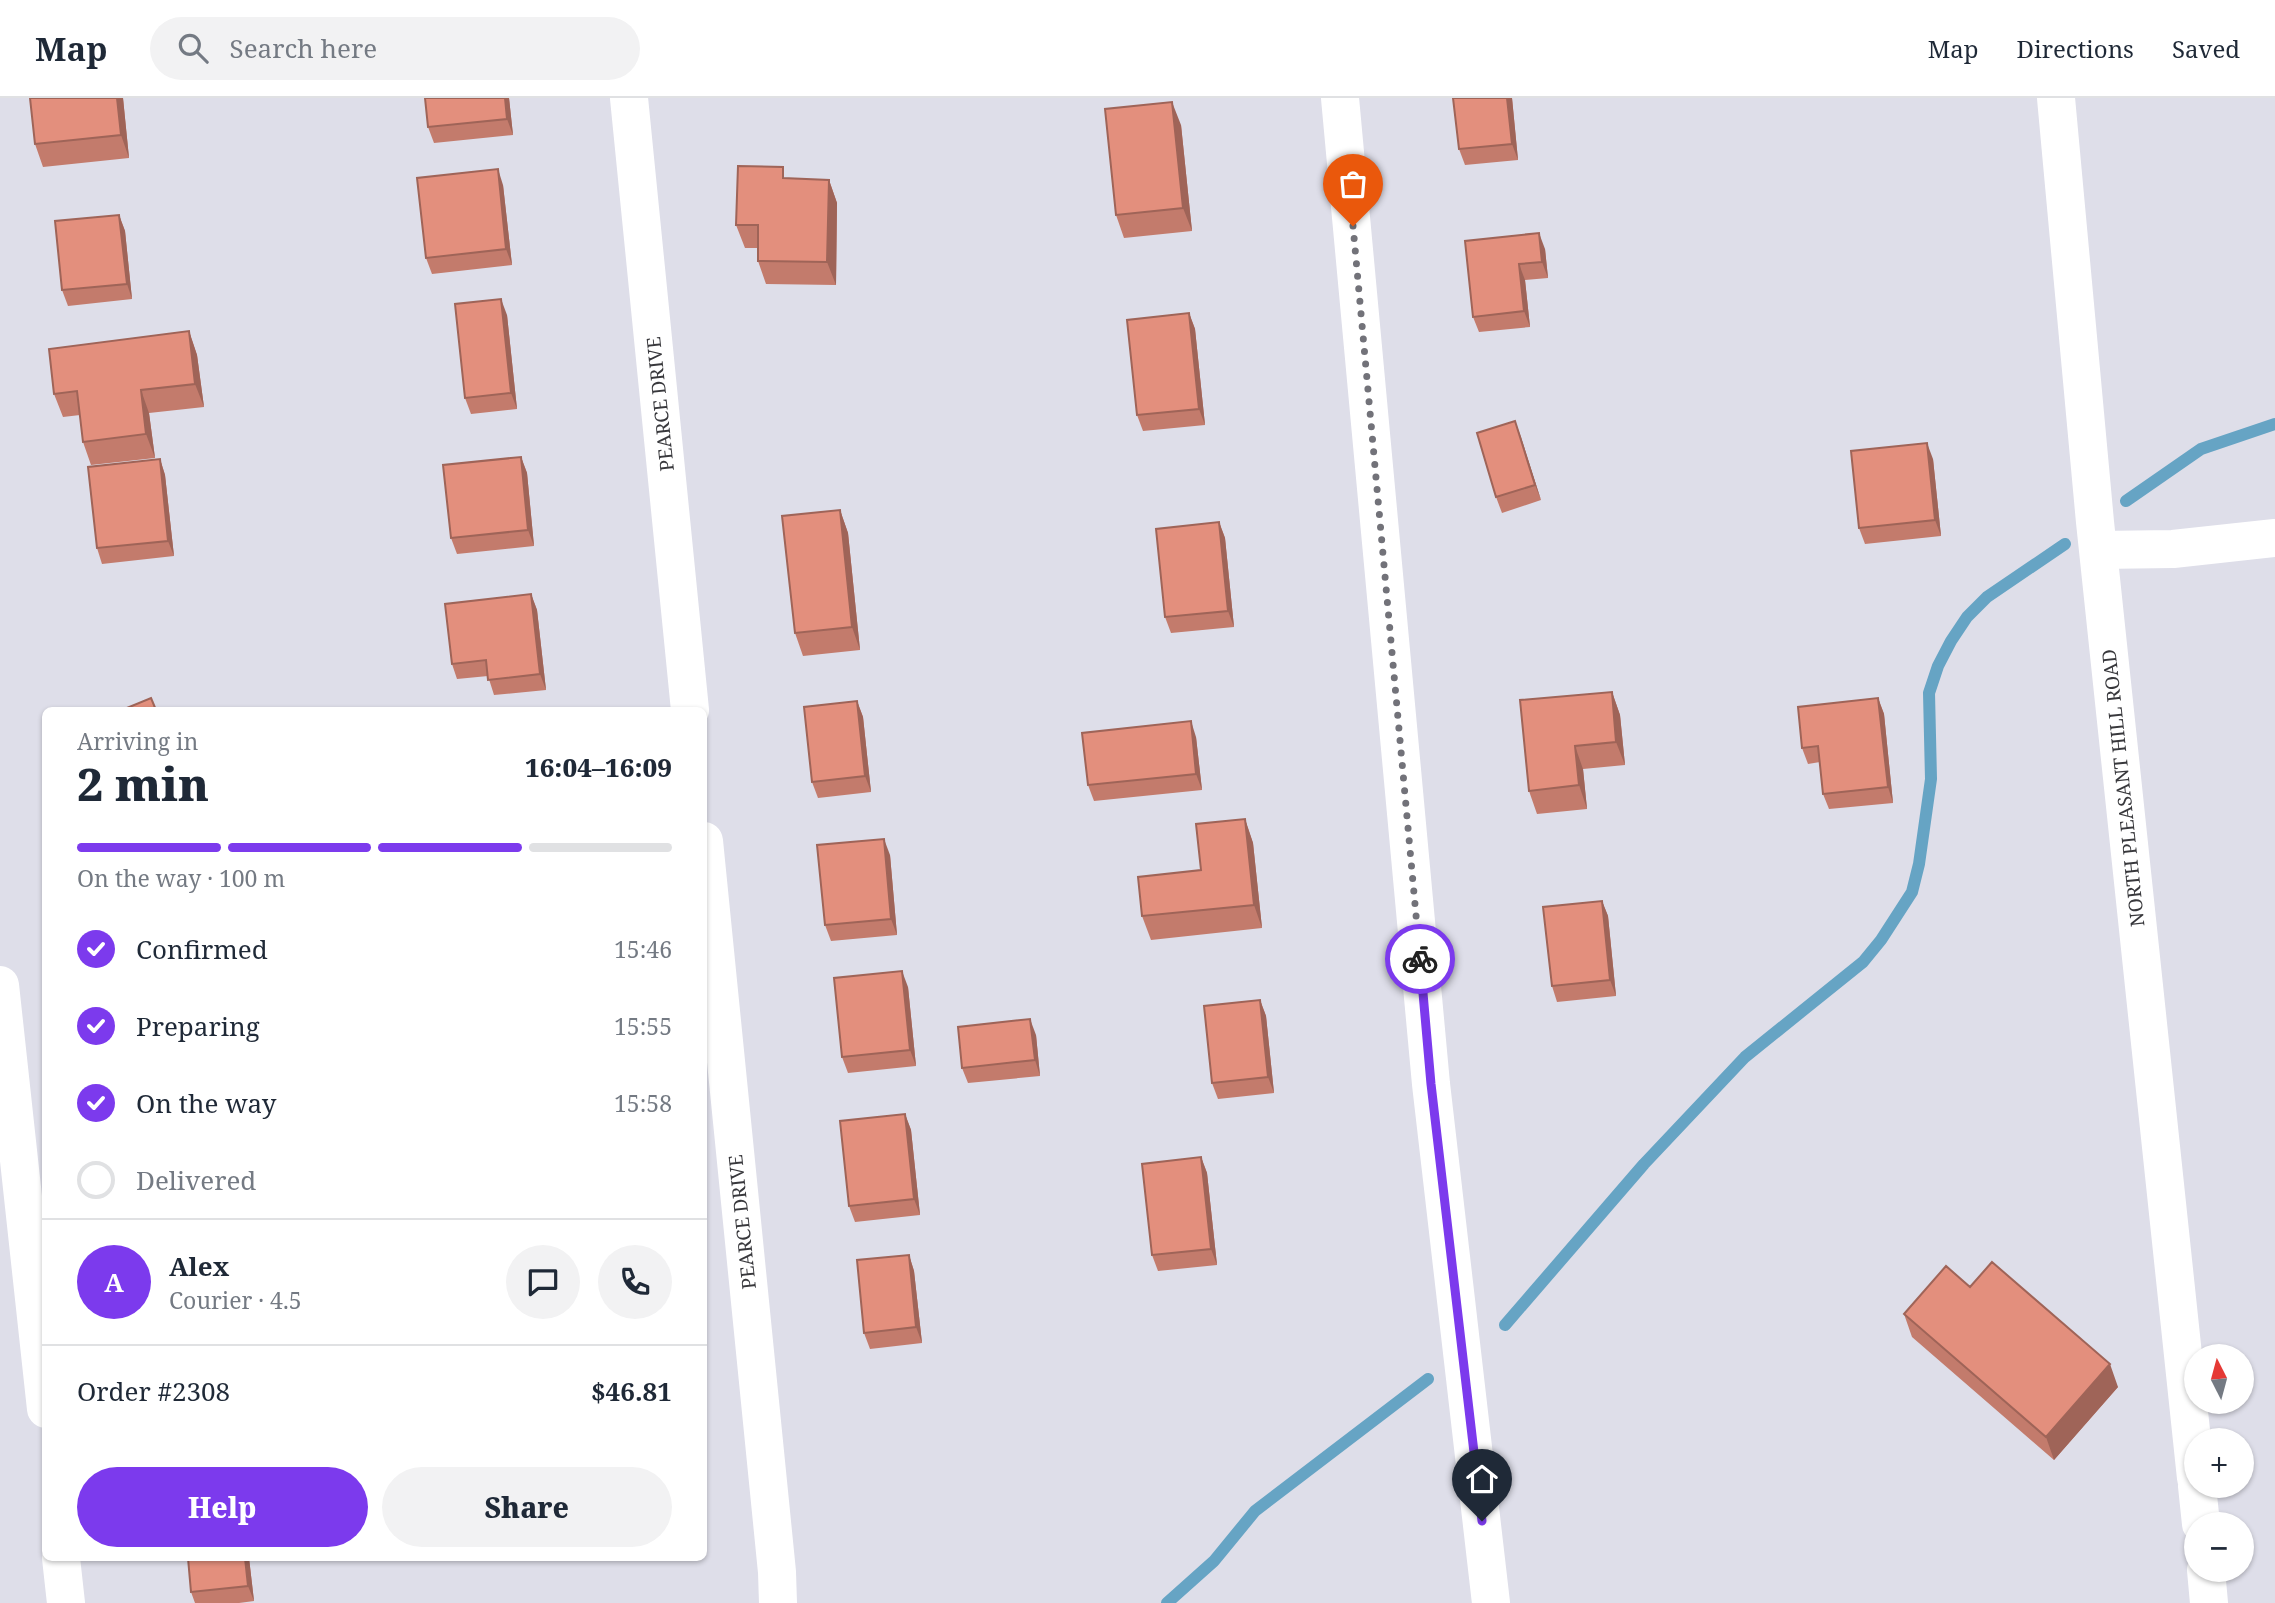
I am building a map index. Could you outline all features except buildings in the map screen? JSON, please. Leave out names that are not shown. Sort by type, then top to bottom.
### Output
[{"type":"street","name":"PEARCE DRIVE","points":[[629,98],[690,707]]},
{"type":"street","points":[[1340,98],[1430,1070],[1491,1603]]},
{"type":"street","name":"NORTH PLEASANT HILL ROAD","points":[[2056,98],[2098,551],[2191,1428]]},
{"type":"street","points":[[2098,551],[2173,549],[2275,538]]},
{"type":"street","name":"PEARCE DRIVE","points":[[707,871],[778,1603]]},
{"type":"street","points":[[0,985],[42,1372]]},
{"type":"street","points":[[61,1561],[66,1603]]},
{"type":"street","points":[[2207,1582],[2209,1603]]},
{"type":"waterway","points":[[2126,501],[2201,449],[2275,424]]},
{"type":"waterway","points":[[1505,1325],[1644,1164],[1745,1057],[1863,962],[1881,940],[1912,892],[1919,864],[1931,779],[1929,693],[1938,666],[1967,617],[1987,597],[2065,544]]},
{"type":"waterway","points":[[1167,1603],[1214,1561],[1255,1511],[1428,1379]]},
{"type":"way so far","points":[[1353,226],[1420,959]]},
{"type":"route","points":[[1420,959],[1431,1084],[1482,1521]]}]
